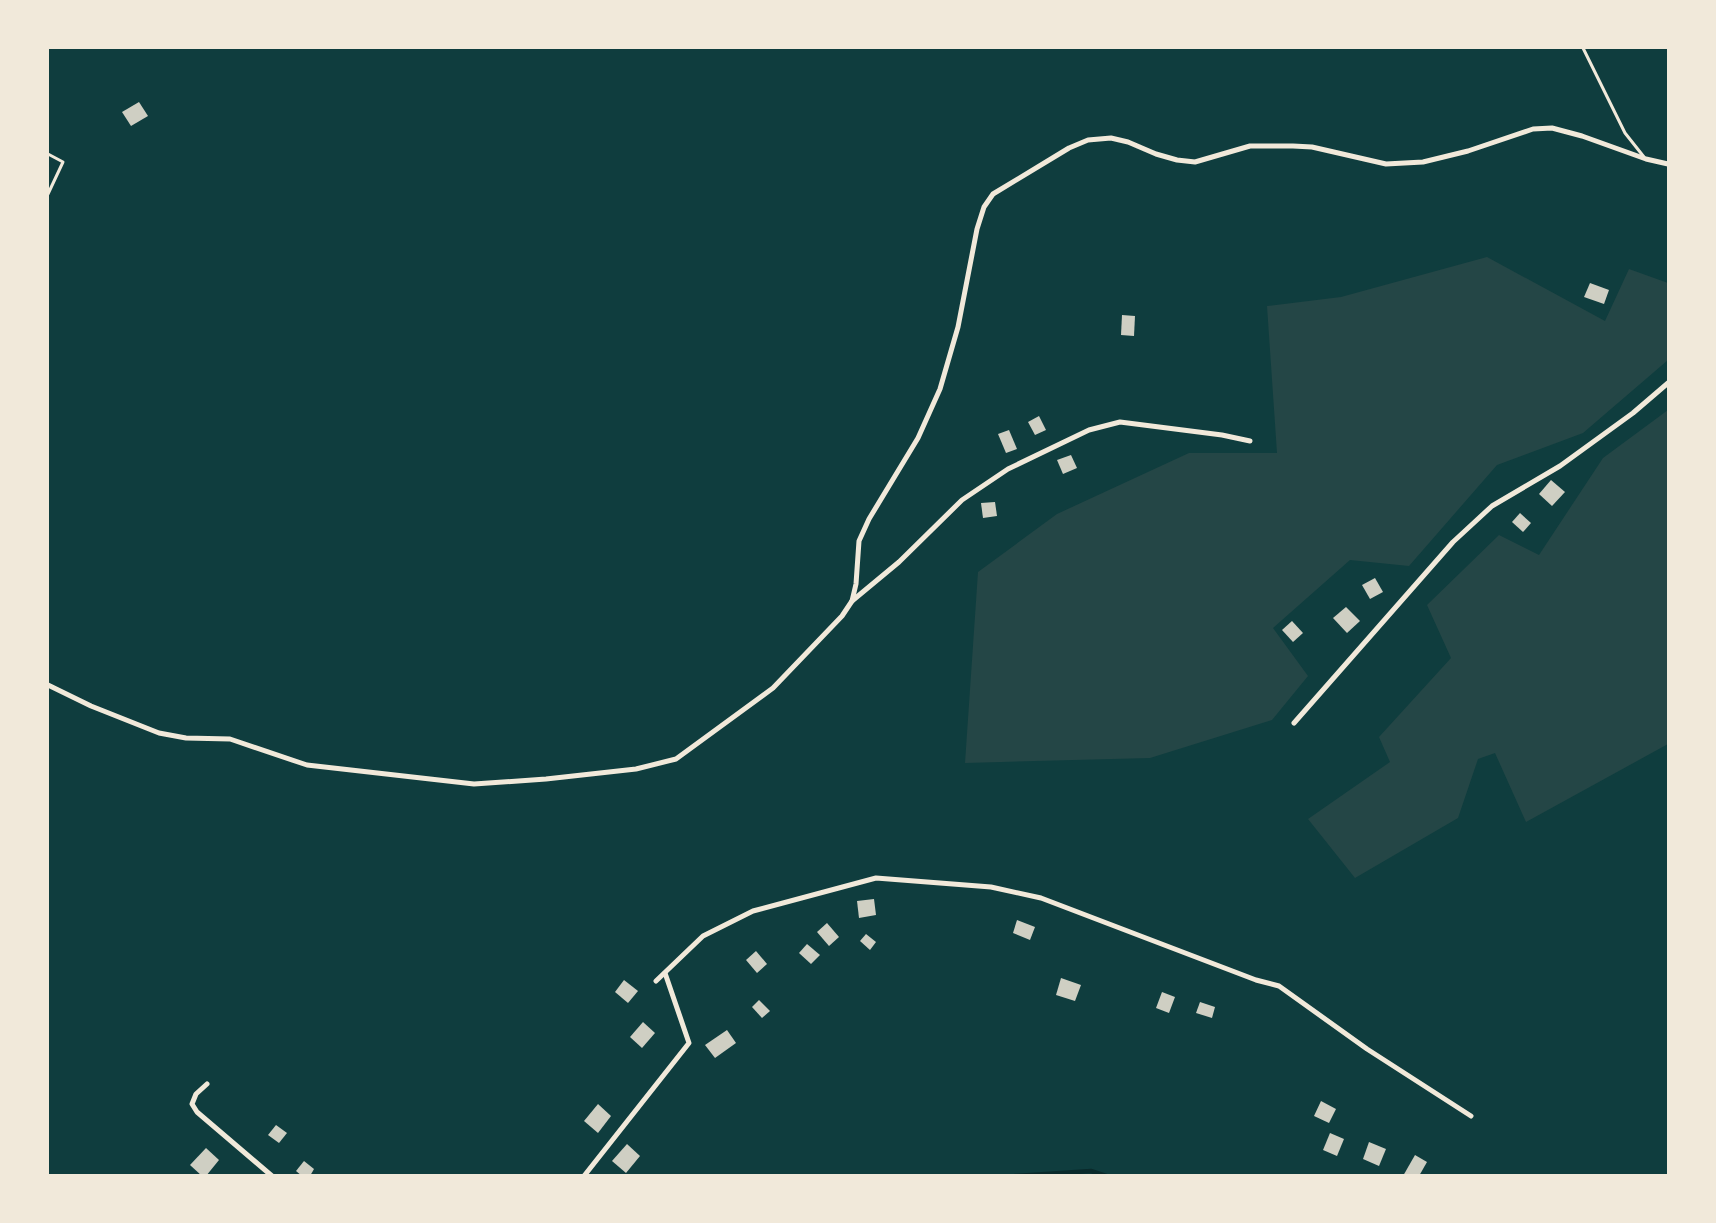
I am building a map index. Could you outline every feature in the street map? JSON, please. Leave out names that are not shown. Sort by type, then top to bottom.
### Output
[{"type":"street","points":[[852,602],[859,541],[869,519],[918,438],[940,389],[958,326],[977,228],[984,207],[993,194],[1069,148],[1088,140],[1110,138],[1128,142],[1163,156],[1195,162],[1250,146],[1293,146],[1312,147],[1386,164],[1423,162],[1468,151],[1533,128],[1552,128],[1582,136],[1646,159],[1668,164]]},
{"type":"street","points":[[1294,723],[1454,542],[1492,506],[1560,466],[1633,413],[1668,383]]},
{"type":"street","points":[[48,685],[159,733],[186,738],[230,739],[307,765],[474,784],[546,779],[636,769],[676,760],[773,688],[842,616],[852,602],[899,562],[962,500],[1008,469],[1089,430],[1120,422],[1222,435],[1250,441]]},
{"type":"street","points":[[656,981],[703,936],[753,911],[807,894],[876,878],[991,886],[1041,898],[1256,980],[1279,986],[1367,1049],[1471,1116]]},
{"type":"street","points":[[584,1176],[690,1043],[665,973]]},
{"type":"street","points":[[207,1084],[196,1094],[192,1104],[197,1112],[272,1176]]},
{"type":"lane","points":[[1583,48],[1625,133],[1646,159]]},
{"type":"lane","points":[[48,154],[63,162],[48,194]]},
{"type":"shaded area","points":[[1487,257],[1605,321],[1629,269],[1668,283],[1668,360],[1583,433],[1497,465],[1409,566],[1350,560],[1273,628],[1308,676],[1272,720],[1150,758],[965,763],[978,572],[1057,514],[1189,453],[1277,453],[1267,306],[1341,297]]},
{"type":"shaded area","points":[[1668,410],[1668,744],[1526,822],[1495,753],[1478,759],[1458,818],[1355,878],[1308,819],[1390,762],[1379,737],[1451,658],[1427,605],[1499,535],[1539,555],[1603,458]]},
{"type":"building","points":[[139,102],[148,116],[131,126],[122,112]]},
{"type":"building","points":[[1590,283],[1609,290],[1604,304],[1584,297]]},
{"type":"building","points":[[1122,315],[1135,316],[1134,336],[1121,335]]},
{"type":"building","points":[[1039,416],[1046,430],[1035,435],[1028,422]]},
{"type":"building","points":[[1009,430],[1017,449],[1006,453],[998,434]]},
{"type":"building","points":[[1071,455],[1077,468],[1063,474],[1057,460]]},
{"type":"building","points":[[1551,480],[1565,492],[1552,506],[1539,494]]},
{"type":"building","points":[[995,502],[997,516],[983,518],[981,503]]},
{"type":"building","points":[[1520,513],[1531,523],[1523,532],[1512,522]]},
{"type":"building","points":[[1375,578],[1383,592],[1370,599],[1362,585]]},
{"type":"building","points":[[1346,607],[1360,621],[1347,633],[1333,618]]},
{"type":"building","points":[[1292,621],[1303,633],[1293,642],[1282,630]]},
{"type":"building","points":[[874,899],[876,915],[859,918],[857,901]]},
{"type":"building","points":[[1017,920],[1035,927],[1030,940],[1013,933]]},
{"type":"building","points":[[827,923],[839,937],[829,946],[817,932]]},
{"type":"building","points":[[866,934],[876,942],[870,950],[860,941]]},
{"type":"building","points":[[807,944],[820,955],[811,964],[799,953]]},
{"type":"building","points":[[756,951],[767,964],[757,973],[746,960]]},
{"type":"building","points":[[1061,978],[1081,985],[1075,1001],[1056,995]]},
{"type":"building","points":[[624,980],[638,991],[628,1003],[615,992]]},
{"type":"building","points":[[1162,992],[1175,997],[1169,1013],[1156,1008]]},
{"type":"building","points":[[759,1000],[770,1011],[762,1018],[752,1007]]},
{"type":"building","points":[[1200,1002],[1215,1007],[1212,1018],[1196,1013]]},
{"type":"building","points":[[643,1022],[655,1033],[642,1048],[630,1037]]},
{"type":"building","points":[[727,1030],[736,1043],[715,1058],[705,1045]]},
{"type":"building","points":[[1321,1101],[1336,1109],[1329,1123],[1314,1116]]},
{"type":"building","points":[[598,1104],[611,1116],[598,1133],[584,1121]]},
{"type":"building","points":[[276,1125],[287,1133],[279,1143],[268,1135]]},
{"type":"building","points":[[1330,1133],[1344,1139],[1337,1156],[1323,1150]]},
{"type":"building","points":[[1369,1142],[1386,1149],[1379,1166],[1363,1159]]},
{"type":"building","points":[[627,1144],[640,1156],[626,1173],[612,1161]]},
{"type":"building","points":[[206,1148],[219,1160],[206,1176],[202,1176],[190,1165]]},
{"type":"building","points":[[1415,1155],[1427,1162],[1419,1176],[1403,1176]]},
{"type":"building","points":[[304,1161],[314,1169],[310,1176],[302,1176],[296,1171]]},
{"type":"waterway","points":[[1015,1176],[1091,1171],[1106,1176]]}]
